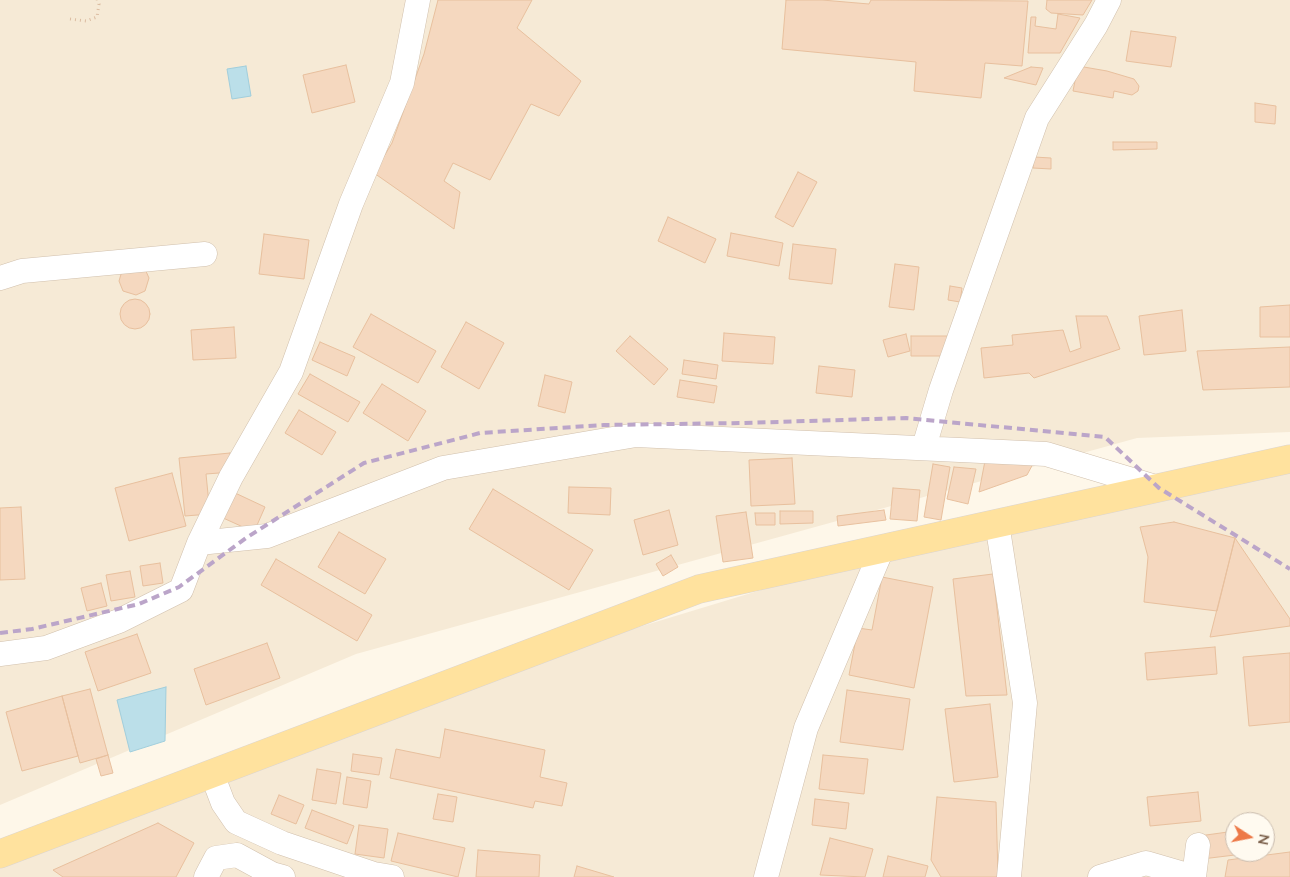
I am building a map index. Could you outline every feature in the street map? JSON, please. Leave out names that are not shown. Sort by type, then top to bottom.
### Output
[{"type":"main road","points":[[0,854],[699,589],[1290,459]]},
{"type":"street","points":[[0,654],[46,648],[119,621],[181,590],[199,543],[231,477],[291,372],[351,204],[402,83],[418,0]]},
{"type":"street","points":[[924,448],[941,390],[973,307],[1037,118],[1096,25],[1109,0]]},
{"type":"street","points":[[0,278],[22,271],[205,254]]},
{"type":"street","points":[[199,543],[266,536],[443,468],[636,435],[1046,454],[1159,488]]},
{"type":"street","points":[[997,523],[1025,703],[1009,877]]},
{"type":"street","points":[[766,877],[806,728],[882,549]]},
{"type":"street","points":[[212,774],[223,803],[236,822],[282,843],[374,874],[392,877]]},
{"type":"street","points":[[1100,877],[1146,863],[1194,877],[1198,846]]},
{"type":"street","points":[[206,877],[216,858],[237,855],[272,874],[284,877]]},
{"type":"path","points":[[70,19],[86,21],[97,17],[98,0]]},
{"type":"shaded area","points":[[0,0],[1290,0],[1290,432],[1137,438],[356,654],[0,805]]},
{"type":"shaded area","points":[[1290,455],[1290,877],[0,877],[0,845],[491,672],[761,590],[1087,502]]},
{"type":"water","points":[[246,66],[251,96],[232,99],[227,69]]},
{"type":"water","points":[[166,687],[165,741],[130,752],[117,700]]},
{"type":"building","points":[[438,0],[532,0],[517,28],[581,81],[559,116],[531,104],[490,180],[453,163],[444,181],[460,192],[454,229],[374,173],[392,143],[424,54]]},
{"type":"building","points":[[786,0],[822,0],[869,4],[871,0],[1028,1],[1022,66],[985,63],[981,98],[914,91],[916,62],[782,49]]},
{"type":"building","points":[[1047,0],[1092,0],[1083,15],[1051,13],[1046,9]]},
{"type":"building","points":[[1058,14],[1080,18],[1060,53],[1028,53],[1031,17],[1036,17],[1035,26],[1056,29]]},
{"type":"building","points":[[1131,31],[1176,37],[1171,67],[1126,61]]},
{"type":"building","points":[[346,65],[355,102],[312,113],[303,75]]},
{"type":"building","points":[[1078,66],[1107,71],[1134,79],[1139,86],[1138,91],[1132,95],[1114,91],[1113,98],[1073,91]]},
{"type":"building","points":[[1031,67],[1043,68],[1036,85],[1004,78]]},
{"type":"building","points":[[1255,103],[1276,106],[1275,124],[1255,122]]},
{"type":"building","points":[[1113,142],[1157,142],[1157,149],[1113,150]]},
{"type":"building","points":[[1034,157],[1051,158],[1051,169],[1033,168]]},
{"type":"building","points":[[798,172],[817,182],[793,227],[775,217]]},
{"type":"building","points":[[668,217],[716,239],[705,263],[658,241]]},
{"type":"building","points":[[731,233],[783,243],[779,266],[727,256]]},
{"type":"building","points":[[264,234],[309,240],[304,279],[259,274]]},
{"type":"building","points":[[793,244],[836,249],[832,284],[789,279]]},
{"type":"building","points":[[895,264],[919,267],[914,310],[889,307]]},
{"type":"building","points":[[145,269],[149,278],[145,291],[136,295],[123,291],[119,281],[122,271]]},
{"type":"building","points":[[950,286],[962,288],[960,302],[948,300]]},
{"type":"building","points":[[135,299],[146,303],[150,314],[146,325],[135,329],[124,325],[120,314],[124,303]]},
{"type":"building","points":[[1290,305],[1290,337],[1260,337],[1260,307]]},
{"type":"building","points":[[1182,310],[1186,351],[1144,355],[1139,316]]},
{"type":"building","points":[[371,314],[436,351],[418,383],[353,347]]},
{"type":"building","points":[[1076,316],[1107,316],[1120,349],[1034,378],[1029,373],[984,378],[981,348],[1013,345],[1012,335],[1063,330],[1070,352],[1081,348]]},
{"type":"building","points":[[466,322],[504,343],[479,389],[441,367]]},
{"type":"building","points":[[234,327],[236,358],[193,360],[191,330]]},
{"type":"building","points":[[724,333],[775,337],[773,364],[722,361]]},
{"type":"building","points":[[906,334],[910,351],[888,357],[883,340]]},
{"type":"building","points":[[630,336],[668,369],[654,385],[616,351]]},
{"type":"building","points":[[911,336],[949,336],[949,356],[911,356]]},
{"type":"building","points":[[320,342],[355,357],[347,376],[312,360]]},
{"type":"building","points":[[1290,347],[1290,387],[1203,390],[1197,351]]},
{"type":"building","points":[[684,360],[718,365],[716,379],[682,374]]},
{"type":"building","points":[[819,366],[855,370],[852,397],[816,393]]},
{"type":"building","points":[[310,374],[360,402],[348,422],[298,394]]},
{"type":"building","points":[[545,375],[572,382],[565,413],[538,406]]},
{"type":"building","points":[[680,380],[717,386],[714,403],[677,397]]},
{"type":"building","points":[[382,384],[426,411],[408,441],[363,413]]},
{"type":"building","points":[[299,410],[336,432],[322,455],[285,433]]},
{"type":"building","points":[[230,453],[232,472],[206,474],[210,514],[185,516],[179,458]]},
{"type":"building","points":[[792,458],[795,504],[751,506],[749,460]]},
{"type":"building","points":[[985,461],[1034,462],[1027,475],[979,492]]},
{"type":"building","points":[[933,464],[950,467],[941,520],[924,517]]},
{"type":"building","points":[[954,467],[976,469],[968,504],[947,499]]},
{"type":"building","points":[[172,473],[186,526],[129,541],[115,488]]},
{"type":"building","points":[[569,487],[611,488],[610,515],[568,513]]},
{"type":"building","points":[[893,488],[920,490],[917,521],[890,519]]},
{"type":"building","points":[[493,489],[593,550],[569,590],[469,529]]},
{"type":"building","points":[[233,492],[265,507],[254,532],[221,517]]},
{"type":"building","points":[[21,507],[25,579],[0,580],[0,508]]},
{"type":"building","points":[[669,510],[678,545],[643,555],[634,520]]},
{"type":"building","points":[[884,510],[886,520],[838,526],[837,516]]},
{"type":"building","points":[[780,511],[813,511],[813,523],[780,524]]},
{"type":"building","points":[[746,512],[753,558],[723,562],[716,516]]},
{"type":"building","points":[[755,513],[775,513],[775,525],[756,525]]},
{"type":"building","points":[[1174,522],[1235,538],[1217,611],[1144,602],[1148,557],[1140,527]]},
{"type":"building","points":[[339,532],[386,559],[365,594],[318,567]]},
{"type":"building","points":[[1235,538],[1290,619],[1290,626],[1210,637]]},
{"type":"building","points":[[671,555],[678,567],[663,576],[656,564]]},
{"type":"building","points":[[276,559],[372,615],[357,641],[261,585]]},
{"type":"building","points":[[160,563],[163,583],[143,586],[140,566]]},
{"type":"building","points":[[130,571],[135,597],[111,601],[106,575]]},
{"type":"building","points":[[993,574],[1007,695],[966,696],[953,579]]},
{"type":"building","points":[[882,577],[933,587],[914,688],[849,675],[858,628],[872,630]]},
{"type":"building","points":[[101,583],[107,606],[87,611],[81,588]]},
{"type":"building","points":[[137,634],[151,673],[98,691],[85,652]]},
{"type":"building","points":[[267,643],[280,678],[206,705],[194,669]]},
{"type":"building","points":[[1215,647],[1217,674],[1147,680],[1145,653]]},
{"type":"building","points":[[1290,653],[1290,722],[1249,726],[1243,657]]},
{"type":"building","points":[[90,689],[108,755],[80,763],[62,696]]},
{"type":"building","points":[[847,690],[910,699],[903,750],[840,742]]},
{"type":"building","points":[[62,696],[78,756],[22,771],[6,712]]},
{"type":"building","points":[[990,704],[998,777],[954,782],[945,709]]},
{"type":"building","points":[[445,729],[545,750],[540,777],[567,783],[562,806],[535,801],[533,808],[390,778],[396,749],[440,758]]},
{"type":"building","points":[[353,754],[382,758],[379,775],[351,771]]},
{"type":"building","points":[[108,755],[113,773],[101,776],[96,759]]},
{"type":"building","points":[[823,755],[868,759],[864,794],[819,789]]},
{"type":"building","points":[[317,769],[341,773],[336,804],[312,800]]},
{"type":"building","points":[[347,777],[371,781],[367,808],[343,804]]},
{"type":"building","points":[[1198,792],[1201,821],[1150,826],[1147,797]]},
{"type":"building","points":[[438,794],[457,797],[453,822],[433,819]]},
{"type":"building","points":[[279,795],[304,805],[296,824],[271,814]]},
{"type":"building","points":[[937,797],[996,802],[998,877],[941,877],[931,860]]},
{"type":"building","points":[[815,799],[849,803],[846,829],[812,825]]},
{"type":"building","points":[[312,810],[354,826],[347,844],[305,828]]},
{"type":"building","points":[[158,823],[194,843],[176,877],[63,877],[53,870]]},
{"type":"building","points":[[359,825],[388,829],[384,858],[355,854]]},
{"type":"building","points":[[1225,832],[1225,856],[1202,859],[1199,836]]},
{"type":"building","points":[[398,833],[465,848],[458,877],[391,861]]},
{"type":"building","points":[[830,838],[873,849],[865,877],[820,875]]},
{"type":"building","points":[[478,850],[540,855],[539,877],[476,877]]},
{"type":"building","points":[[1290,852],[1290,877],[1225,877],[1228,862],[1275,862],[1275,854]]},
{"type":"building","points":[[888,856],[928,866],[925,877],[883,877]]},
{"type":"building","points":[[577,866],[614,877],[574,877]]},
{"type":"railway","points":[[0,633],[32,629],[139,604],[179,587],[246,538],[364,463],[480,433],[604,425],[906,418],[1105,437],[1159,488],[1290,569]]}]
